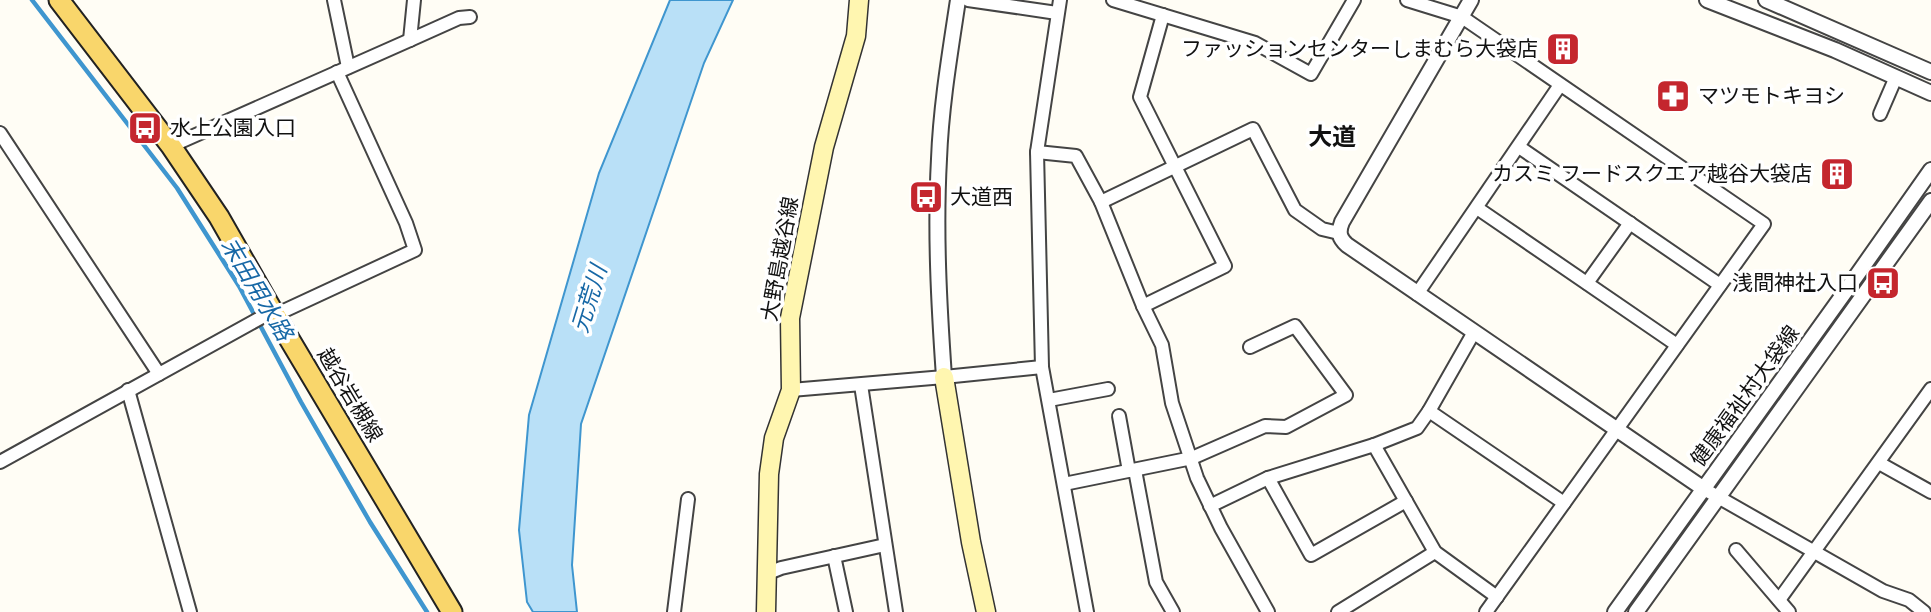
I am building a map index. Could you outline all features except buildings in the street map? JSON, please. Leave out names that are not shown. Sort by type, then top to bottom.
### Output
[{"type":"main road","name":"越谷岩槻線","points":[[59,0],[171,146],[219,217],[265,317],[452,612]]},
{"type":"main road","name":"大野島越谷線","points":[[766,612],[769,474],[774,438],[791,390],[790,318],[824,148],[856,36],[859,0]]},
{"type":"main road","points":[[944,377],[971,542],[986,612]]},
{"type":"street","points":[[0,462],[265,317],[415,250],[343,69],[334,0]]},
{"type":"street","points":[[410,40],[414,0]]},
{"type":"street","points":[[944,377],[937,232],[939,157],[946,81],[958,0]]},
{"type":"street","points":[[968,0],[1057,13]]},
{"type":"street","points":[[1060,0],[1037,152],[1042,367],[1087,612]]},
{"type":"street","points":[[1113,0],[1255,43],[1311,74],[1354,0]]},
{"type":"street","points":[[1407,0],[1462,17],[1764,224],[1486,612]]},
{"type":"street","points":[[1339,233],[1348,211],[1471,0]]},
{"type":"street","points":[[1707,0],[1835,50],[1931,93]]},
{"type":"street","points":[[1766,0],[1931,72]]},
{"type":"street","points":[[1143,306],[1225,266],[1140,97],[1163,15]]},
{"type":"street","points":[[171,146],[459,18],[470,17]]},
{"type":"street","points":[[1880,114],[1896,77]]},
{"type":"street","points":[[1417,294],[1560,85]]},
{"type":"street","points":[[1101,202],[1253,129],[1295,210],[1322,229],[1339,233],[1347,245],[1704,489],[1884,591],[1909,600],[1924,612]]},
{"type":"street","points":[[0,133],[159,374]]},
{"type":"street","points":[[1519,147],[1720,285]]},
{"type":"street","points":[[1037,152],[1076,156],[1101,202],[1161,345],[1172,403],[1197,478],[1268,612]]},
{"type":"street","name":"健康福祉村大袋線","points":[[1615,612],[1931,170]]},
{"type":"street","name":"健康福祉村大袋線","points":[[1636,612],[1931,201]]},
{"type":"street","points":[[1477,208],[1677,345]]},
{"type":"street","points":[[1587,283],[1630,223]]},
{"type":"street","points":[[1064,484],[1192,458],[1265,426],[1286,427],[1346,395],[1295,326],[1250,347]]},
{"type":"street","points":[[1210,506],[1268,478],[1374,445],[1418,428],[1474,332]]},
{"type":"street","points":[[791,390],[1042,367]]},
{"type":"street","points":[[861,384],[896,612]]},
{"type":"street","points":[[1049,400],[1108,389]]},
{"type":"street","points":[[128,390],[190,612]]},
{"type":"street","points":[[1779,600],[1930,393]]},
{"type":"street","points":[[1429,411],[1564,503]]},
{"type":"street","points":[[1119,416],[1156,582],[1173,612]]},
{"type":"street","points":[[1374,445],[1435,552],[1497,597]]},
{"type":"street","points":[[1879,463],[1931,492]]},
{"type":"street","points":[[1268,478],[1311,555],[1406,501]]},
{"type":"street","points":[[674,612],[688,499]]},
{"type":"street","points":[[766,574],[781,568],[885,545]]},
{"type":"street","points":[[1736,550],[1789,612]]},
{"type":"street","points":[[1343,611],[1435,552]]},
{"type":"street","points":[[834,556],[846,612]]},
{"type":"water","name":"元荒川","points":[[670,0],[733,0],[704,63],[581,424],[572,565],[577,612],[533,612],[527,602],[519,530],[529,415],[599,173]]},
{"type":"waterway","name":"末田用水路","points":[[32,0],[177,188],[239,286],[370,522],[427,612]]},
{"type":"place","name":"ファッションセンターしまむら大袋店","points":[[1563,49]]},
{"type":"place","name":"マツモトキヨシ","points":[[1673,96]]},
{"type":"place","name":"水上公園入口","points":[[145,128]]},
{"type":"place","name":"カスミ フードスクエア越谷大袋店","points":[[1837,174]]},
{"type":"place","name":"大道西","points":[[926,197]]},
{"type":"place","name":"浅間神社入口","points":[[1883,283]]},
{"type":"district","name":"大道","points":[[1332,137]]}]
